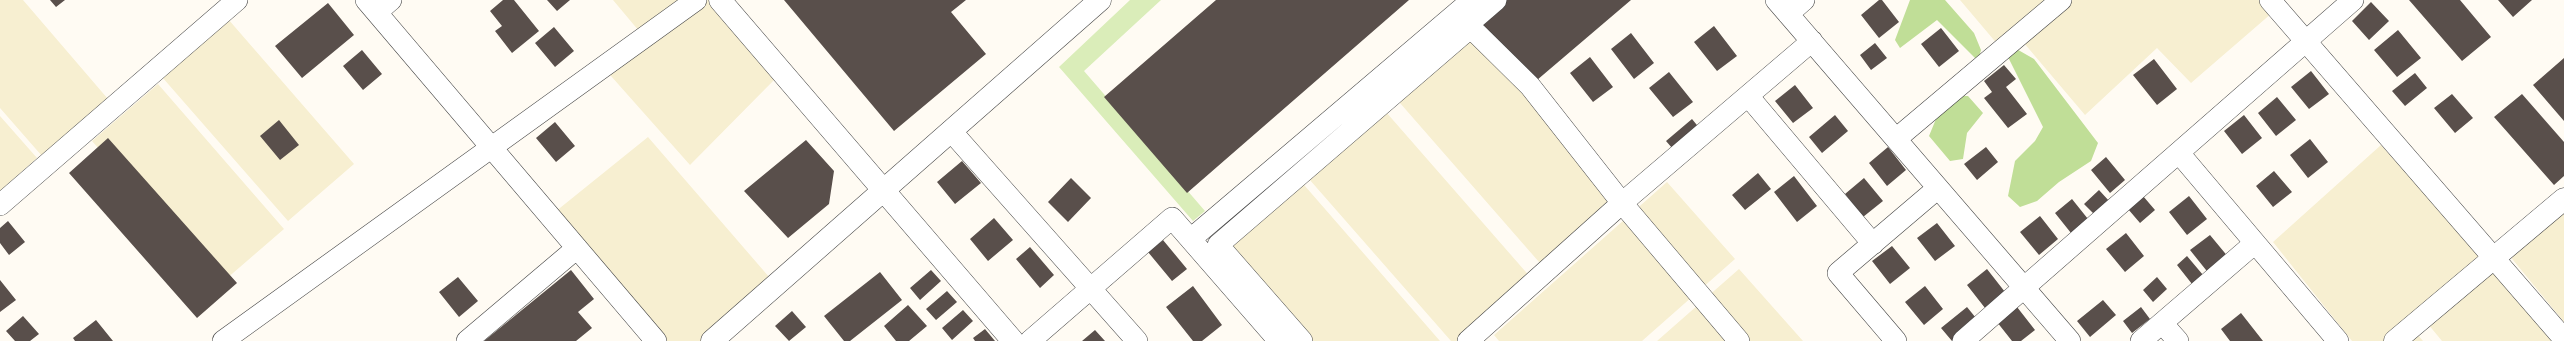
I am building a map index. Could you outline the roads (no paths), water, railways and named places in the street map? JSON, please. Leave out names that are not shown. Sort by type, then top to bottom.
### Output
[{"type":"street","points":[[0,205],[237,0]]},
{"type":"street","points":[[223,341],[696,0]]},
{"type":"street","points":[[720,0],[1013,341]]},
{"type":"street","points":[[712,341],[1100,0]]},
{"type":"street","points":[[1302,341],[1218,244],[1463,21],[1472,0]]},
{"type":"street","points":[[1192,238],[1463,21],[1474,18],[1496,0]]},
{"type":"street","points":[[1804,0],[1782,7],[2070,341]]},
{"type":"street","points":[[1896,139],[2061,0]]},
{"type":"street","points":[[2270,0],[2564,339]]},
{"type":"street","points":[[1963,341],[2353,0]]},
{"type":"street","points":[[378,4],[492,146],[656,341]]},
{"type":"street","points":[[1463,21],[1530,86],[1622,203],[1739,341]]},
{"type":"street","points":[[1468,341],[1622,203],[1749,98],[1812,41]]},
{"type":"street","points":[[1749,98],[1873,244]]},
{"type":"street","points":[[951,131],[1137,341]]},
{"type":"street","points":[[2179,153],[2338,341]]},
{"type":"street","points":[[1896,341],[1838,273],[1938,188]]},
{"type":"street","points":[[2395,341],[2564,198]]},
{"type":"street","points":[[1030,341],[1172,218],[1192,238],[1279,341]]},
{"type":"street","points":[[2141,341],[2254,243]]},
{"type":"street","points":[[467,341],[577,248]]},
{"type":"street","points":[[2162,323],[2178,341]]}]
